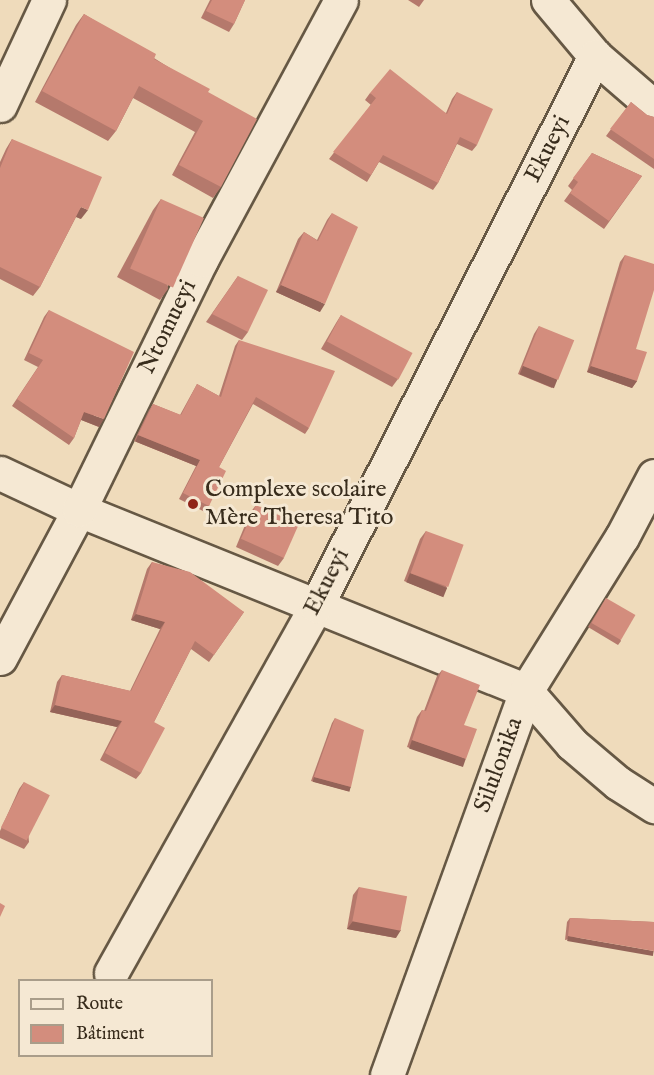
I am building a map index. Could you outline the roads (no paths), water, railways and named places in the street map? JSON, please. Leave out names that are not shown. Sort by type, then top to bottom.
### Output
[{"type":"street","points":[[0,105],[49,0]]},
{"type":"street","name":"Ntomueyi","points":[[0,658],[79,510],[201,260],[341,0]]},
{"type":"street","points":[[548,0],[595,57],[654,107]]},
{"type":"street","name":"Ekueyi","points":[[111,973],[316,606],[595,57]]},
{"type":"street","points":[[0,473],[79,510],[526,691],[572,744],[618,783],[654,806]]},
{"type":"street","name":"Silulonika","points":[[387,1075],[526,691],[622,537],[654,476]]},
{"type":"place","name":"Complexe scolaire Mère Theresa Tito","points":[[193,504]]}]
